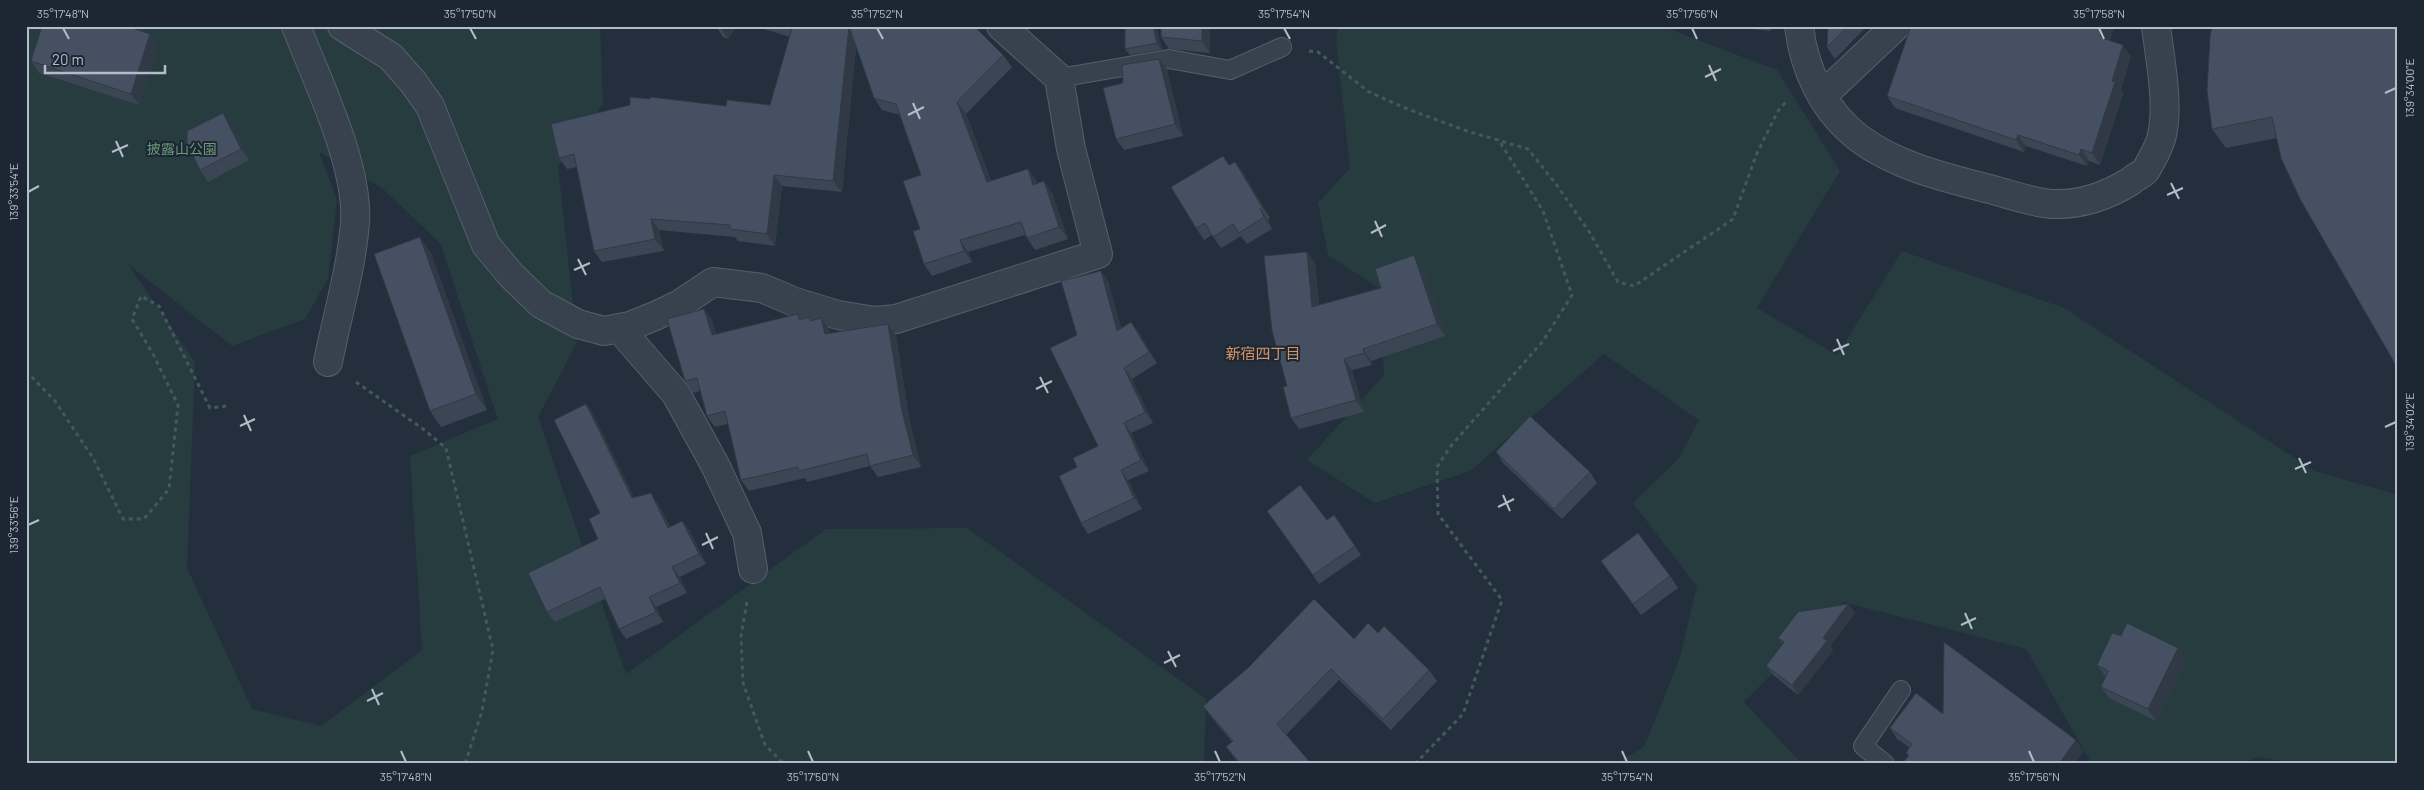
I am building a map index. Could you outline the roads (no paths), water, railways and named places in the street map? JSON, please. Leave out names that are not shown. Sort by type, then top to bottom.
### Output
[{"type":"street","points":[[296,26],[345,154],[352,187],[355,222],[346,286],[328,362]]},
{"type":"street","points":[[342,26],[391,58],[414,82],[430,106],[486,245],[511,275],[541,304],[578,324],[604,331],[630,326],[680,304],[713,282],[762,288],[795,302],[838,315],[875,321],[896,319],[1098,254],[1071,149],[1059,78],[1002,26]]},
{"type":"street","points":[[1799,26],[1802,52],[1816,85],[1839,119],[1860,139],[1891,157],[1942,176],[2018,197],[2052,204],[2082,203],[2112,193],[2145,171],[2162,136],[2164,90],[2156,26]]},
{"type":"street","points":[[1816,85],[1896,26]]},
{"type":"street","points":[[619,328],[676,394],[715,466],[747,533],[753,569]]},
{"type":"lane","points":[[1059,78],[1169,59],[1230,70],[1282,47]]},
{"type":"lane","points":[[1886,764],[1863,746],[1901,690]]},
{"type":"district","name":"新宿四丁目","points":[[1263,354]]},
{"type":"park label","name":"披露山公園","points":[[182,149]]}]
